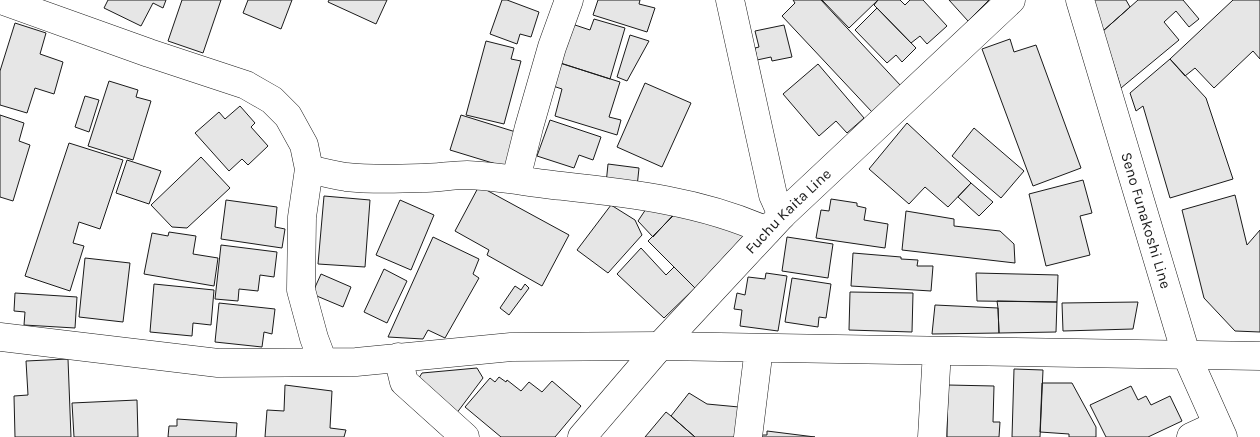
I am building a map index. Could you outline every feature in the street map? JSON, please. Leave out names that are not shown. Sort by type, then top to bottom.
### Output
[{"type":"street","points":[[1,0],[149,53],[246,85],[272,100],[288,116],[304,145],[309,169],[302,217],[301,290],[314,338],[323,362]]},
{"type":"street","points":[[516,180],[552,47],[570,0]]},
{"type":"street","points":[[309,169],[346,177],[422,178],[466,175],[516,180],[662,198],[748,222],[775,223],[773,195],[730,0]]},
{"type":"street","name":"Fuchu Kaita Line","points":[[582,437],[660,346],[775,223],[1011,0]]},
{"type":"street","name":"Seno Funakoshi Line","points":[[1080,0],[1186,354],[1220,431]]},
{"type":"street","points":[[0,337],[218,363],[356,362],[510,346],[660,346],[1260,356]]},
{"type":"street","points":[[748,437],[759,348]]},
{"type":"street","points":[[932,437],[937,351]]},
{"type":"street","points":[[398,358],[404,382],[465,437]]},
{"type":"street","points":[[1191,437],[1220,431]]},
{"type":"building","points":[[108,0],[166,0],[163,8],[153,3],[141,26],[104,8]]},
{"type":"building","points":[[182,0],[221,0],[203,53],[168,41]]},
{"type":"building","points":[[248,0],[292,0],[281,29],[243,13]]},
{"type":"building","points":[[329,0],[387,0],[376,24],[328,2]]},
{"type":"building","points":[[502,0],[507,0],[539,12],[531,37],[520,34],[517,44],[490,34]]},
{"type":"building","points":[[598,0],[640,0],[639,4],[655,8],[647,32],[593,15]]},
{"type":"building","points":[[793,0],[821,0],[901,86],[872,112],[782,16],[795,3]]},
{"type":"building","points":[[822,0],[878,0],[849,28]]},
{"type":"building","points":[[878,0],[900,0],[905,5],[910,0],[923,0],[947,26],[927,44],[920,36],[911,43],[874,5]]},
{"type":"building","points":[[949,0],[989,0],[968,21]]},
{"type":"building","points":[[1094,0],[1126,0],[1130,7],[1103,31]]},
{"type":"building","points":[[1138,0],[1183,0],[1199,19],[1189,27],[1176,11],[1164,22],[1179,40],[1121,88],[1103,31]]},
{"type":"building","points":[[1233,0],[1260,0],[1260,59],[1253,51],[1214,88],[1195,68],[1185,76],[1170,59]]},
{"type":"building","points":[[877,8],[916,48],[902,62],[896,55],[887,63],[855,30]]},
{"type":"building","points":[[594,19],[625,28],[610,79],[557,62],[569,23],[590,30]]},
{"type":"building","points":[[15,23],[46,33],[40,54],[63,62],[54,94],[35,88],[27,113],[0,105],[0,71]]},
{"type":"building","points":[[784,25],[792,57],[772,61],[771,57],[757,60],[755,48],[759,47],[755,31]]},
{"type":"building","points":[[630,35],[649,41],[627,81],[617,77]]},
{"type":"building","points":[[1010,39],[1014,52],[1036,45],[1081,168],[1033,186],[982,49]]},
{"type":"building","points":[[486,41],[514,48],[511,59],[521,61],[504,124],[466,115]]},
{"type":"building","points":[[1170,59],[1206,98],[1233,179],[1170,198],[1143,106],[1136,111],[1130,93]]},
{"type":"building","points":[[557,62],[620,82],[609,117],[621,120],[617,135],[555,116],[562,89],[550,85]]},
{"type":"building","points":[[818,64],[864,118],[847,133],[836,121],[819,136],[783,94]]},
{"type":"building","points":[[109,81],[138,90],[136,97],[151,101],[133,160],[88,146]]},
{"type":"building","points":[[645,83],[691,103],[662,167],[617,147]]},
{"type":"building","points":[[85,96],[99,100],[89,132],[75,127]]},
{"type":"building","points":[[240,106],[255,123],[251,127],[268,146],[248,165],[242,159],[229,171],[195,133],[219,112],[225,119]]},
{"type":"building","points":[[0,115],[24,123],[19,141],[30,145],[13,201],[0,197]]},
{"type":"building","points":[[461,115],[519,133],[509,168],[450,150]]},
{"type":"building","points":[[550,120],[601,137],[593,160],[579,155],[574,168],[537,156]]},
{"type":"building","points":[[907,123],[971,183],[948,207],[925,187],[909,204],[869,169]]},
{"type":"building","points":[[974,128],[1024,171],[1001,198],[952,156]]},
{"type":"building","points":[[69,143],[123,160],[100,229],[79,222],[73,243],[84,246],[70,291],[25,276]]},
{"type":"building","points":[[201,157],[230,188],[187,228],[172,227],[151,205]]},
{"type":"building","points":[[127,160],[161,171],[149,204],[116,193]]},
{"type":"building","points":[[608,164],[639,168],[637,187],[606,184]]},
{"type":"building","points":[[1083,180],[1092,213],[1080,216],[1090,255],[1046,266],[1029,194]]},
{"type":"building","points":[[971,183],[993,202],[979,216],[958,197]]},
{"type":"building","points":[[479,186],[569,235],[542,286],[487,255],[489,250],[455,231]]},
{"type":"building","points":[[1235,195],[1247,245],[1260,230],[1260,332],[1235,331],[1204,298],[1182,210]]},
{"type":"building","points":[[324,196],[370,200],[365,267],[318,264]]},
{"type":"building","points":[[831,199],[857,203],[857,206],[866,208],[864,220],[888,224],[885,248],[816,238],[821,210],[829,211]]},
{"type":"building","points":[[226,200],[277,207],[275,227],[285,229],[282,248],[221,239]]},
{"type":"building","points":[[400,200],[434,215],[411,270],[376,255]]},
{"type":"building","points":[[611,205],[635,220],[642,235],[608,273],[577,250]]},
{"type":"building","points":[[648,206],[673,215],[653,237],[638,221]]},
{"type":"building","points":[[906,211],[954,219],[954,226],[1000,231],[1014,244],[1015,263],[902,250]]},
{"type":"building","points":[[676,213],[747,232],[695,288],[648,241]]},
{"type":"building","points":[[169,232],[196,236],[193,254],[218,258],[214,286],[144,274],[152,233],[168,236]]},
{"type":"building","points":[[433,237],[479,259],[473,274],[479,278],[445,338],[428,330],[423,339],[388,337]]},
{"type":"building","points":[[787,237],[833,244],[828,278],[782,271]]},
{"type":"building","points":[[221,245],[277,252],[274,277],[260,275],[258,291],[239,289],[238,301],[215,299]]},
{"type":"building","points":[[641,248],[666,275],[674,267],[695,288],[664,318],[617,274]]},
{"type":"building","points":[[853,253],[901,257],[901,259],[918,260],[917,266],[933,266],[931,291],[851,286]]},
{"type":"building","points":[[85,258],[130,263],[123,322],[79,317]]},
{"type":"building","points":[[384,269],[407,281],[387,323],[364,312]]},
{"type":"building","points":[[766,273],[787,276],[778,331],[740,326],[742,310],[734,309],[737,293],[745,295],[748,277],[765,279]]},
{"type":"building","points":[[976,273],[1058,275],[1057,302],[977,301]]},
{"type":"building","points":[[321,274],[351,287],[343,307],[312,294]]},
{"type":"building","points":[[792,278],[831,284],[826,318],[819,317],[818,327],[785,322]]},
{"type":"building","points":[[154,284],[214,290],[211,325],[193,323],[192,336],[150,332]]},
{"type":"building","points":[[525,284],[529,288],[509,315],[500,308],[515,286],[521,290]]},
{"type":"building","points":[[850,292],[913,293],[912,332],[849,330]]},
{"type":"building","points":[[15,293],[77,297],[75,328],[24,325],[25,312],[14,311]]},
{"type":"building","points":[[997,301],[1057,302],[1056,332],[999,333]]},
{"type":"building","points":[[1138,302],[1133,329],[1063,331],[1062,303]]},
{"type":"building","points":[[219,303],[275,309],[272,334],[264,332],[262,347],[215,342]]},
{"type":"building","points":[[935,305],[998,308],[999,333],[932,334]]},
{"type":"building","points":[[68,359],[71,437],[15,437],[14,396],[28,395],[26,361]]},
{"type":"building","points":[[477,368],[483,378],[456,414],[417,381],[422,373]]},
{"type":"building","points":[[1014,369],[1043,370],[1040,437],[1012,437]]},
{"type":"building","points":[[499,377],[506,382],[507,380],[521,391],[529,382],[542,392],[552,381],[581,406],[555,437],[501,437],[465,407],[490,378],[495,382]]},
{"type":"building","points":[[1042,383],[1072,383],[1096,427],[1096,437],[1069,437],[1069,434],[1040,432]]},
{"type":"building","points":[[285,385],[332,391],[330,428],[346,430],[344,437],[265,437],[267,410],[284,411]]},
{"type":"building","points":[[948,385],[994,386],[993,422],[1000,422],[999,437],[947,437]]},
{"type":"building","points":[[1131,386],[1138,400],[1146,396],[1151,405],[1170,396],[1182,421],[1148,437],[1106,437],[1090,405]]},
{"type":"building","points":[[689,393],[707,404],[739,407],[735,437],[695,437],[671,416]]},
{"type":"building","points":[[137,400],[138,437],[74,437],[72,403]]},
{"type":"building","points":[[666,412],[671,416],[695,437],[645,437]]},
{"type":"building","points":[[177,419],[237,423],[236,437],[168,437],[169,426],[177,426]]},
{"type":"building","points":[[767,431],[815,437],[762,437],[762,435],[767,435]]}]
